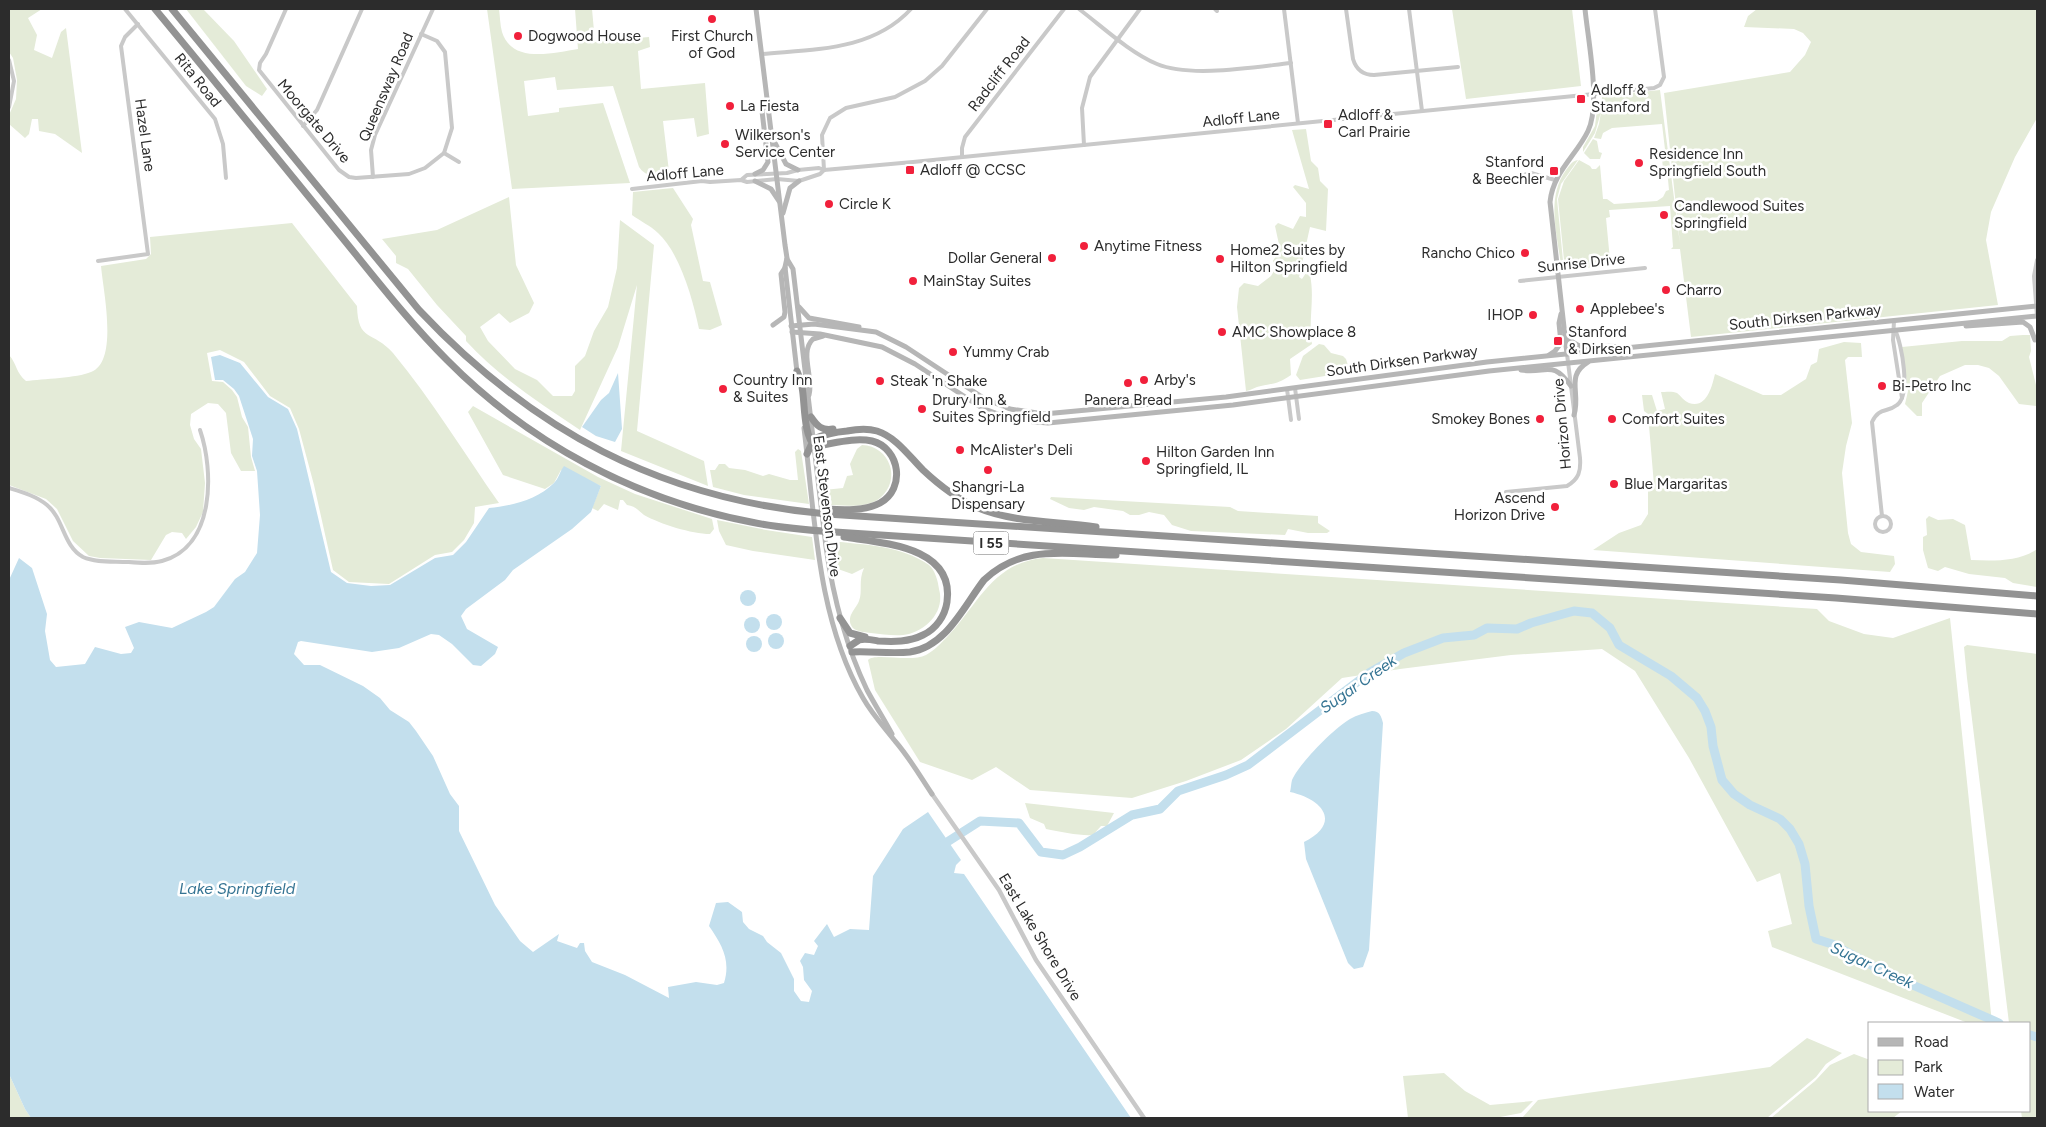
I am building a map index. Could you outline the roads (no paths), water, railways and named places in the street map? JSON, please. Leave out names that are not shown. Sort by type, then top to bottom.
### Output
[{"type":"highway","name":"I 55","points":[[155,9],[408,318],[448,361],[490,400],[550,443],[623,482],[680,503],[751,522],[835,532],[1916,603],[2037,614]]},
{"type":"highway","name":"I 55","points":[[172,9],[419,310],[481,371],[543,418],[606,454],[666,480],[745,502],[827,514],[1859,581],[2037,596]]},
{"type":"highway","points":[[797,371],[802,385],[808,430],[813,443]]},
{"type":"highway","points":[[811,417],[823,429],[872,427],[885,432],[943,488],[978,508],[1000,515],[1025,519],[1143,534]]},
{"type":"highway","points":[[807,454],[813,443],[828,433],[867,429],[882,433],[898,443]]},
{"type":"highway","points":[[745,502],[832,509],[859,508],[880,503],[894,489],[897,477],[895,462],[886,449],[878,443],[863,440],[813,443]]},
{"type":"highway","points":[[773,525],[791,532],[843,537],[894,545],[917,551],[931,560],[941,572],[948,597],[946,609],[938,623],[927,633],[914,639],[895,642],[859,640],[851,650]]},
{"type":"highway","points":[[851,650],[903,652],[928,647],[942,636],[992,572],[1026,555],[1042,553],[1090,555],[1174,554]]},
{"type":"highway","points":[[840,618],[847,630],[853,635],[903,641]]},
{"type":"main road","name":"East Stevenson Drive","points":[[756,9],[787,258],[785,268],[791,326],[818,546],[831,615],[853,680],[864,699],[896,741],[932,794]]},
{"type":"main road","points":[[1567,354],[1550,208],[1555,180],[1588,131],[1593,117],[1593,93],[1584,9]]},
{"type":"main road","points":[[755,174],[763,170],[768,162],[762,111],[768,96]]},
{"type":"main road","points":[[772,137],[786,164],[798,170]]},
{"type":"main road","points":[[755,181],[771,189],[780,202]]},
{"type":"main road","points":[[782,216],[790,188],[799,181]]},
{"type":"main road","name":"East Stevenson Drive","points":[[787,258],[793,269],[826,547],[840,618],[868,692],[896,741]]},
{"type":"main road","points":[[773,325],[784,317],[781,274],[785,268]]},
{"type":"main road","points":[[797,303],[800,310],[809,318],[855,326],[866,330]]},
{"type":"main road","name":"South Dirksen Parkway","points":[[792,332],[814,324],[866,330],[892,339],[980,396],[998,405],[1018,411],[1044,414],[1295,388],[1437,368],[1547,356],[2037,306]]},
{"type":"main road","points":[[1547,356],[1555,351],[1561,343],[1560,323],[1562,311]]},
{"type":"main road","name":"South Dirksen Parkway","points":[[791,326],[826,336],[865,342],[889,350],[915,364],[982,408],[1004,417],[1028,422],[1066,422],[1288,399],[1435,378],[1568,363],[2037,316]]},
{"type":"main road","points":[[1945,325],[1960,327],[2023,322],[2030,328],[2035,340]]},
{"type":"main road","points":[[1565,334],[1580,347],[1611,345],[1627,348]]},
{"type":"main road","points":[[809,398],[812,388],[808,348],[813,339],[826,336]]},
{"type":"main road","points":[[1574,415],[1578,404],[1575,375],[1589,361]]},
{"type":"main road","points":[[1514,369],[1528,371],[1555,370],[1571,386]]},
{"type":"main road","points":[[958,382],[974,384]]},
{"type":"main road","points":[[842,652],[851,650]]},
{"type":"street","name":"Rita Road","points":[[125,9],[215,119],[223,144],[226,178]]},
{"type":"street","name":"Moorgate Drive","points":[[286,9],[266,54],[258,67],[261,74],[344,174],[356,178],[417,171],[444,153]]},
{"type":"street","points":[[303,126],[317,110],[362,9]]},
{"type":"street","name":"Queensway Road","points":[[373,177],[371,150],[375,135],[433,9]]},
{"type":"street","points":[[762,54],[835,47],[856,42],[882,32],[911,9]]},
{"type":"street","points":[[824,170],[822,135],[830,118],[846,108],[895,97],[925,81],[942,66],[986,9]]},
{"type":"street","name":"Radcliff Road","points":[[962,157],[965,137],[1064,9]]},
{"type":"street","points":[[1079,9],[1156,64],[1182,71],[1196,72],[1291,63]]},
{"type":"street","points":[[1084,145],[1082,108],[1086,87],[1095,68],[1140,9]]},
{"type":"street","points":[[1284,9],[1298,123]]},
{"type":"street","points":[[1346,9],[1352,59],[1360,70],[1374,75],[1458,66]]},
{"type":"street","points":[[1409,9],[1422,111]]},
{"type":"street","name":"Adloff Lane","points":[[632,189],[702,181],[741,180],[747,182],[798,170],[819,168],[824,170],[962,157],[1654,88],[1660,86],[1664,75],[1655,9]]},
{"type":"street","name":"Hazel Lane","points":[[98,261],[148,254],[121,46],[125,37],[138,24]]},
{"type":"street","points":[[421,34],[437,41],[444,52],[452,128],[444,153],[459,162]]},
{"type":"street","points":[[9,60],[14,81],[9,107]]},
{"type":"street","points":[[1356,76],[1360,70]]},
{"type":"street","name":"Adloff Lane","points":[[741,180],[746,175],[755,174],[799,181],[820,174],[824,170]]},
{"type":"street","points":[[1505,180],[1531,173],[1555,180]]},
{"type":"street","points":[[2037,260],[2034,276],[2037,316]]},
{"type":"street","name":"Sunrise Drive","points":[[1520,280],[1645,268]]},
{"type":"street","points":[[1882,516],[1872,422],[1879,413],[1898,405],[1905,388],[1899,339],[1895,330],[1894,320]]},
{"type":"street","points":[[1823,328],[1824,337]]},
{"type":"street","points":[[1674,343],[1675,352]]},
{"type":"street","name":"Horizon Drive","points":[[1506,492],[1567,486],[1575,480],[1580,471],[1567,354]]},
{"type":"street","points":[[1295,388],[1299,418]]},
{"type":"street","points":[[1286,389],[1291,420]]},
{"type":"street","points":[[9,488],[23,492],[47,505],[58,520],[70,546],[86,558],[147,563],[162,561],[180,553],[192,542],[205,514],[208,481],[204,443],[200,430]]},
{"type":"street","points":[[1882,516],[1888,517],[1891,523],[1889,530],[1883,532],[1877,530],[1875,524],[1877,519],[1882,516]]},
{"type":"street","name":"East Lake Shore Drive","points":[[932,794],[999,890],[1036,960],[1144,1118]]},
{"type":"water","name":"Lake Springfield","points":[[220,355],[240,363],[268,397],[288,409],[297,429],[331,572],[347,583],[371,586],[390,585],[435,558],[453,555],[466,542],[489,508],[515,504],[540,494],[554,483],[564,466],[601,486],[591,512],[572,529],[513,570],[505,580],[466,609],[461,616],[467,629],[498,647],[495,654],[481,666],[473,665],[452,644],[439,635],[431,634],[399,648],[372,652],[301,641],[298,642],[294,654],[304,665],[320,665],[363,686],[380,698],[390,710],[409,722],[433,756],[450,794],[459,806],[459,831],[495,905],[520,941],[533,952],[559,934],[557,941],[577,948],[580,943],[584,943],[585,951],[592,962],[625,975],[669,998],[668,987],[696,982],[717,985],[724,983],[726,960],[718,940],[709,926],[716,903],[728,902],[742,912],[743,922],[749,929],[763,936],[767,942],[781,953],[794,979],[794,991],[801,1001],[809,1002],[812,991],[804,980],[803,967],[800,961],[805,953],[814,955],[818,946],[814,941],[827,924],[834,937],[850,929],[869,930],[873,876],[903,829],[928,812],[961,860],[956,865],[954,873],[964,874],[1131,1118],[31,1118],[9,1074],[9,580],[19,558],[32,568],[47,614],[45,631],[50,660],[56,667],[85,664],[95,647],[121,654],[131,653],[134,648],[125,627],[139,622],[172,628],[214,607],[235,579],[245,572],[257,553],[260,515],[257,471],[252,456],[253,439],[239,396],[223,380],[215,380],[211,357]]},
{"type":"water","points":[[618,373],[622,429],[615,442],[596,436],[582,427],[601,400],[609,393]]},
{"type":"water","points":[[745,590],[751,590],[756,595],[754,604],[745,606],[740,601],[740,595]]},
{"type":"water","points":[[771,614],[777,614],[782,619],[780,628],[771,630],[766,625],[766,619]]},
{"type":"water","points":[[749,617],[755,617],[760,622],[758,631],[749,633],[744,628],[744,622]]},
{"type":"water","points":[[773,633],[779,633],[784,638],[782,647],[773,649],[768,644],[768,638]]},
{"type":"water","points":[[751,636],[757,636],[762,641],[760,650],[751,652],[746,647],[746,641]]},
{"type":"water","points":[[1372,711],[1381,716],[1383,723],[1369,950],[1363,967],[1354,969],[1348,963],[1306,859],[1304,842],[1316,835],[1322,827],[1325,820],[1324,812],[1311,800],[1290,792],[1292,780],[1296,773],[1326,738],[1350,719]]},
{"type":"waterway","name":"Sugar Creek","points":[[944,844],[980,821],[1019,823],[1041,852],[1063,855],[1080,847],[1132,815],[1160,809],[1178,791],[1226,775],[1248,765],[1369,673],[1404,653],[1443,638],[1474,635],[1487,628],[1517,629],[1531,623],[1574,611],[1592,613],[1610,628],[1619,645],[1671,676],[1697,698],[1705,711],[1711,727],[1713,746],[1722,780],[1734,794],[1750,805],[1780,819],[1790,829],[1799,844],[1805,864],[1809,906],[1816,939],[1832,944],[1890,975],[1997,1022]]},
{"type":"waterway","name":"Sugar Creek","points":[[2031,1035],[2037,1037]]},
{"type":"place","name":"First Church of God","points":[[712,19]]},
{"type":"place","name":"Dogwood House","points":[[518,36]]},
{"type":"place","name":"Adloff & Stanford","points":[[1581,99]]},
{"type":"place","name":"La Fiesta","points":[[730,106]]},
{"type":"place","name":"Adloff & Carl Prairie","points":[[1328,124]]},
{"type":"place","name":"Wilkerson's Service Center","points":[[725,144]]},
{"type":"place","name":"Residence Inn Springfield South","points":[[1639,163]]},
{"type":"place","name":"Adloff @ CCSC","points":[[910,170]]},
{"type":"place","name":"Stanford & Beechler","points":[[1554,171]]},
{"type":"place","name":"Circle K","points":[[829,204]]},
{"type":"place","name":"Candlewood Suites Springfield","points":[[1664,215]]},
{"type":"place","name":"Anytime Fitness","points":[[1084,246]]},
{"type":"place","name":"Rancho Chico","points":[[1525,253]]},
{"type":"place","name":"Dollar General","points":[[1052,258]]},
{"type":"place","name":"Home2 Suites by Hilton Springfield","points":[[1220,259]]},
{"type":"place","name":"MainStay Suites","points":[[913,281]]},
{"type":"place","name":"Charro","points":[[1666,290]]},
{"type":"place","name":"Applebee's","points":[[1580,309]]},
{"type":"place","name":"IHOP","points":[[1533,315]]},
{"type":"place","name":"AMC Showplace 8","points":[[1222,332]]},
{"type":"place","name":"Stanford & Dirksen","points":[[1558,341]]},
{"type":"place","name":"Yummy Crab","points":[[953,352]]},
{"type":"place","name":"Arby's","points":[[1144,380]]},
{"type":"place","name":"Steak 'n Shake","points":[[880,381]]},
{"type":"place","name":"Panera Bread","points":[[1128,383]]},
{"type":"place","name":"Bi-Petro Inc","points":[[1882,386]]},
{"type":"place","name":"Country Inn & Suites","points":[[723,389]]},
{"type":"place","name":"Drury Inn & Suites Springfield","points":[[922,409]]},
{"type":"place","name":"Smokey Bones","points":[[1540,419]]},
{"type":"place","name":"Comfort Suites","points":[[1612,419]]},
{"type":"place","name":"McAlister's Deli","points":[[960,450]]},
{"type":"place","name":"Hilton Garden Inn Springfield, IL","points":[[1146,461]]},
{"type":"place","name":"Shangri-La Dispensary","points":[[988,470]]},
{"type":"place","name":"Blue Margaritas","points":[[1614,484]]},
{"type":"place","name":"Ascend Horizon Drive","points":[[1555,507]]}]
